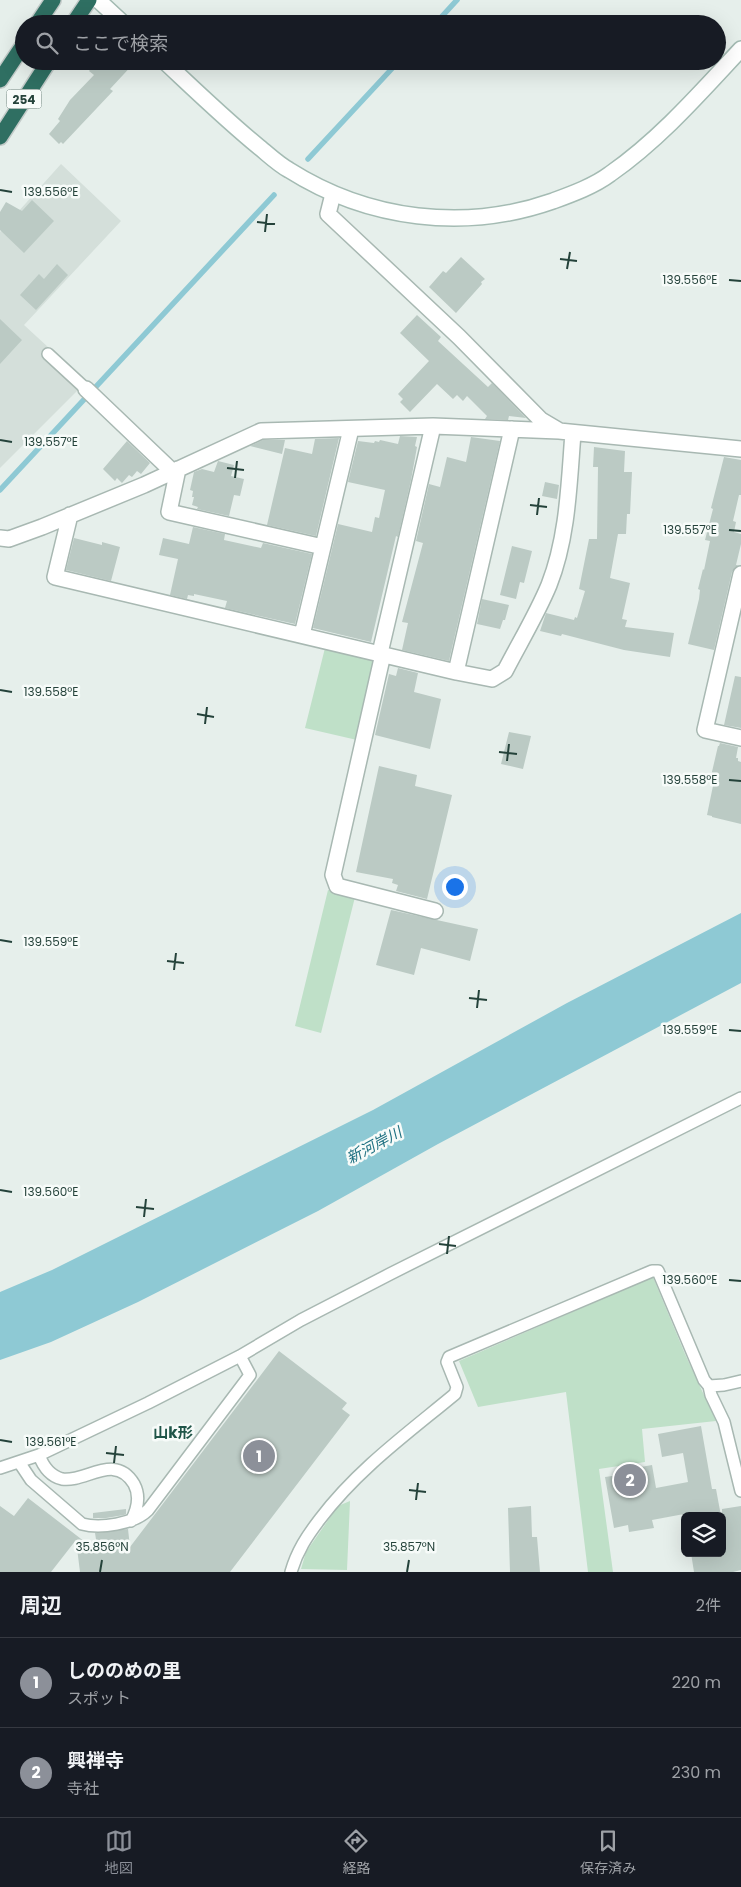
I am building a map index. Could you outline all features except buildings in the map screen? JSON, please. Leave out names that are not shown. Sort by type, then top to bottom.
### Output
[{"type":"highway","points":[[43,15],[53,0]]},
{"type":"highway","points":[[79,15],[89,0]]},
{"type":"highway","name":"254","points":[[0,80],[15,58]]},
{"type":"highway","name":"254","points":[[0,136],[42,70]]},
{"type":"street","points":[[98,0],[114,15]]},
{"type":"street","points":[[726,65],[741,49]]},
{"type":"street","points":[[174,70],[239,131],[288,170],[332,194],[396,214],[435,219],[483,218],[527,210],[571,195],[609,175],[645,147],[685,109],[721,70]]},
{"type":"street","points":[[332,194],[328,214],[459,337],[541,420],[566,432]]},
{"type":"street","points":[[91,393],[175,470]]},
{"type":"street","points":[[0,538],[9,539],[70,516],[261,431],[433,426],[512,429],[566,432],[741,450]]},
{"type":"street","points":[[433,426],[333,875],[337,886],[435,911]]},
{"type":"street","points":[[302,635],[351,429]]},
{"type":"street","points":[[456,672],[512,429]]},
{"type":"street","points":[[70,516],[55,577],[492,679],[505,671],[549,584],[558,556],[567,510],[566,432]]},
{"type":"street","points":[[175,470],[169,512],[323,547]]},
{"type":"street","points":[[741,577],[705,730],[741,738]]},
{"type":"lane","points":[[48,354],[91,393]]},
{"type":"lane","points":[[0,1468],[39,1455],[101,1426],[240,1356],[302,1320],[390,1274],[741,1098]]},
{"type":"lane","points":[[291,1572],[301,1544],[333,1502],[387,1448],[455,1394],[457,1387],[447,1362],[449,1357],[652,1270],[658,1271],[704,1380],[709,1386],[711,1396],[724,1422],[741,1491]]},
{"type":"lane","points":[[19,1462],[31,1480],[82,1524],[90,1526],[131,1521],[140,1517],[148,1510],[250,1375],[240,1356]]},
{"type":"lane","points":[[709,1386],[741,1381]]},
{"type":"lane","points":[[39,1455],[49,1472],[64,1480],[95,1471],[108,1470],[120,1472],[127,1476],[137,1490],[138,1500],[136,1511],[131,1521]]},
{"type":"shaded area","points":[[61,164],[121,221],[24,325],[86,382],[0,468],[0,232]]},
{"type":"green space","points":[[325,648],[376,661],[357,740],[305,728]]},
{"type":"green space","points":[[328,890],[355,897],[321,1033],[295,1026]]},
{"type":"green space","points":[[653,1277],[685,1354],[716,1421],[642,1429],[645,1462],[599,1469],[613,1572],[588,1572],[566,1392],[478,1407],[459,1361]]},
{"type":"green space","points":[[350,1501],[347,1570],[301,1569],[306,1552],[338,1506]]},
{"type":"water","name":"新河岸川","points":[[741,913],[741,983],[438,1144],[318,1211],[138,1302],[51,1342],[0,1360],[0,1292],[52,1270],[373,1110],[567,1003]]},
{"type":"waterway","points":[[443,15],[457,0]]},
{"type":"waterway","points":[[308,159],[391,70]]},
{"type":"waterway","points":[[0,490],[274,195]]},
{"type":"place","name":"しののめの里","points":[[259,1456]]},
{"type":"place","name":"興禅寺","points":[[630,1480]]},
{"type":"district","name":"山k形","points":[[173,1432]]}]
